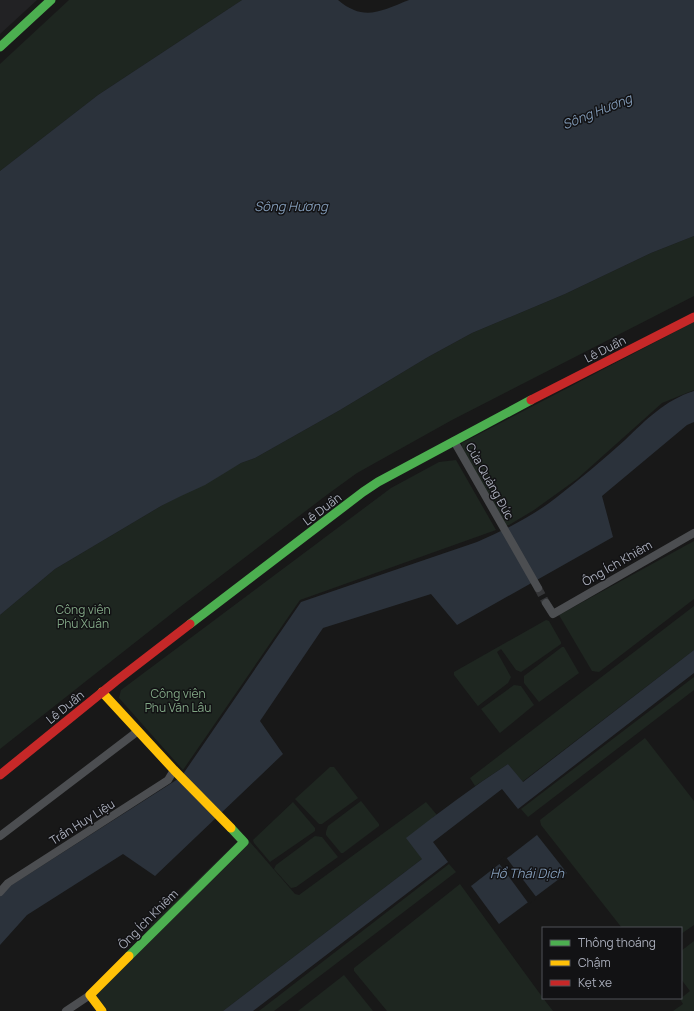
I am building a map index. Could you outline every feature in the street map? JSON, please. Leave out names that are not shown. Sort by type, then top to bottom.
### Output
[{"type":"main road","points":[[0,47],[51,0]]},
{"type":"main road","name":"Lê Duẩn","points":[[1,764],[378,482],[510,402],[694,310]]},
{"type":"main road","name":"Lê Duẩn","points":[[452,438],[533,399],[694,317]]},
{"type":"main road","points":[[100,689],[176,772]]},
{"type":"main road","name":"Lê Duẩn","points":[[0,775],[100,689]]},
{"type":"main road","name":"Ông Ích Khiêm","points":[[90,995],[244,842],[176,772]]},
{"type":"main road","points":[[90,995],[102,1011]]},
{"type":"street","name":"Cửa Quảng Đức","points":[[452,438],[538,588]]},
{"type":"street","name":"Ông Ích Khiêm","points":[[546,603],[553,614],[694,533]]},
{"type":"street","points":[[0,836],[138,731]]},
{"type":"street","name":"Trần Huy Liệu","points":[[0,892],[8,883],[168,780],[176,772]]},
{"type":"street","name":"Ông Ích Khiêm","points":[[66,1011],[90,995]]},
{"type":"shaded area","points":[[0,0],[37,0],[0,34]]},
{"type":"green space","points":[[69,0],[242,0],[98,95],[0,171],[0,64]]},
{"type":"green space","name":"Công viên Phú Xuân","points":[[694,236],[694,296],[452,420],[357,473],[180,607],[0,749],[0,615],[55,569],[161,506],[241,463],[255,458],[472,333],[565,294],[651,253]]},
{"type":"green space","points":[[694,322],[694,390],[662,403],[577,479],[534,510],[505,526],[462,447],[462,443]]},
{"type":"green space","name":"Công viên Phu Văn Lâu","points":[[456,460],[496,530],[300,600],[183,770],[119,698],[121,690],[391,488],[439,462]]},
{"type":"green space","points":[[694,541],[694,599],[599,672],[592,671],[559,615]]},
{"type":"green space","points":[[694,606],[694,650],[522,782],[508,764],[475,786],[470,778]]},
{"type":"green space","points":[[546,620],[549,621],[561,644],[521,672],[516,670],[501,649],[497,652],[511,677],[508,683],[478,706],[454,675],[454,672]]},
{"type":"green space","points":[[564,647],[579,673],[539,702],[524,683],[524,676]]},
{"type":"green space","points":[[694,677],[694,690],[528,817],[521,809]]},
{"type":"green space","points":[[514,685],[521,686],[534,705],[500,733],[481,709]]},
{"type":"green space","points":[[645,738],[694,801],[694,925],[682,933],[682,927],[621,927],[541,825],[540,820]]},
{"type":"green space","points":[[330,767],[334,767],[358,798],[322,824],[319,824],[295,799]]},
{"type":"green space","points":[[361,801],[379,826],[341,853],[326,835],[328,826]]},
{"type":"green space","points":[[293,802],[315,828],[315,831],[270,862],[253,840]]},
{"type":"green space","points":[[426,802],[437,815],[433,817],[422,859],[223,1011],[108,1011],[95,994],[153,923],[244,835],[295,894],[299,895]]},
{"type":"green space","points":[[315,836],[322,837],[338,857],[296,887],[291,888],[274,869],[276,865]]},
{"type":"green space","points":[[449,864],[456,872],[274,1011],[259,1011]]},
{"type":"green space","points":[[460,884],[542,997],[542,999],[544,999],[553,1011],[387,1011],[354,971],[354,968]]},
{"type":"green space","points":[[694,941],[694,1011],[673,1011],[683,1004],[680,999],[682,999],[690,991],[682,980],[682,950]]},
{"type":"green space","points":[[344,975],[373,1011],[298,1011]]},
{"type":"water","name":"Sông Hương","points":[[242,0],[338,0],[347,7],[365,13],[381,11],[409,0],[694,0],[694,236],[651,253],[565,294],[472,333],[428,357],[340,410],[255,458],[241,463],[205,485],[161,506],[55,569],[0,615],[0,171],[98,95]]},
{"type":"water","points":[[694,391],[694,422],[687,425],[602,496],[613,537],[457,625],[431,594],[323,628],[260,721],[283,754],[155,876],[123,854],[27,915],[0,945],[0,895],[4,890],[181,777],[301,602],[477,542],[498,533],[548,504],[608,455],[656,411],[674,400]]},
{"type":"water","points":[[694,650],[694,673],[518,809],[502,789],[433,842],[448,862],[253,1011],[223,1011],[422,859],[406,838],[508,764],[523,782]]},
{"type":"water","name":"Hồ Thái Dịch","points":[[537,835],[567,873],[499,924],[471,886]]},
{"type":"pier","points":[[505,856],[537,898],[529,904],[498,862]]},
{"type":"tunnel","points":[[538,588],[546,603]]},
{"type":"traffic: fast","points":[[0,47],[51,0]]},
{"type":"traffic: fast","points":[[190,624],[378,482],[531,400]]},
{"type":"traffic: fast","points":[[129,956],[244,842],[231,828]]},
{"type":"traffic: slow","points":[[102,692],[174,770],[231,828]]},
{"type":"traffic: slow","points":[[102,1011],[90,995],[129,956]]},
{"type":"traffic: jam","points":[[531,400],[694,317]]},
{"type":"traffic: jam","points":[[0,775],[116,681],[190,624]]}]
